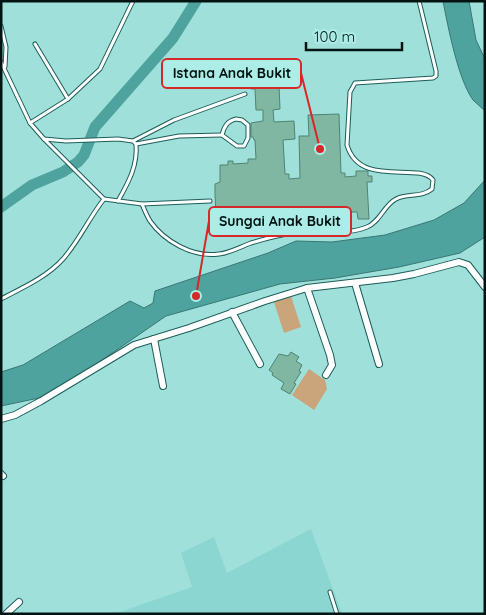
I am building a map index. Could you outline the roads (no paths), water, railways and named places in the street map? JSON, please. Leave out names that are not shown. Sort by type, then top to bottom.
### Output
[{"type":"street","points":[[1,419],[41,401],[134,345],[306,288],[355,284],[414,274],[459,262],[468,265],[485,287]]},
{"type":"street","points":[[355,284],[379,364]]},
{"type":"street","points":[[306,288],[330,355],[332,365],[326,374]]},
{"type":"street","points":[[232,312],[260,364]]},
{"type":"street","points":[[154,339],[163,386]]},
{"type":"street","points":[[6,614],[19,602]]},
{"type":"lane","points":[[30,123],[68,99],[100,69],[132,1]]},
{"type":"lane","points":[[142,204],[150,220],[172,242],[193,252],[218,254],[260,241],[305,231],[336,232],[367,228],[379,218],[391,202],[398,198],[424,195],[429,192],[432,189],[433,180],[425,173],[373,170],[359,163],[347,145],[350,92],[355,83],[433,78],[436,76],[428,33],[419,1]]},
{"type":"lane","points":[[1,26],[6,47],[5,67]]},
{"type":"lane","points":[[35,44],[68,99]]},
{"type":"lane","points":[[1,62],[30,123],[104,199],[142,204],[210,200]]},
{"type":"lane","points":[[44,139],[133,140],[174,120],[244,94]]},
{"type":"lane","points":[[136,144],[179,136],[222,135],[237,146],[244,146],[248,138],[248,125],[236,118],[230,120],[222,135]]},
{"type":"lane","points":[[118,201],[132,176],[136,162],[136,144],[133,140]]},
{"type":"lane","points":[[1,298],[26,286],[62,260],[104,199]]},
{"type":"lane","points":[[330,592],[337,614]]},
{"type":"waterway","points":[[1,207],[32,185],[63,172],[78,162],[84,155],[95,127],[173,38],[196,1]]},
{"type":"place","name":"Istana Anak Bukit","points":[[320,149]]},
{"type":"place","name":"Sungai Anak Bukit","points":[[196,296]]}]
